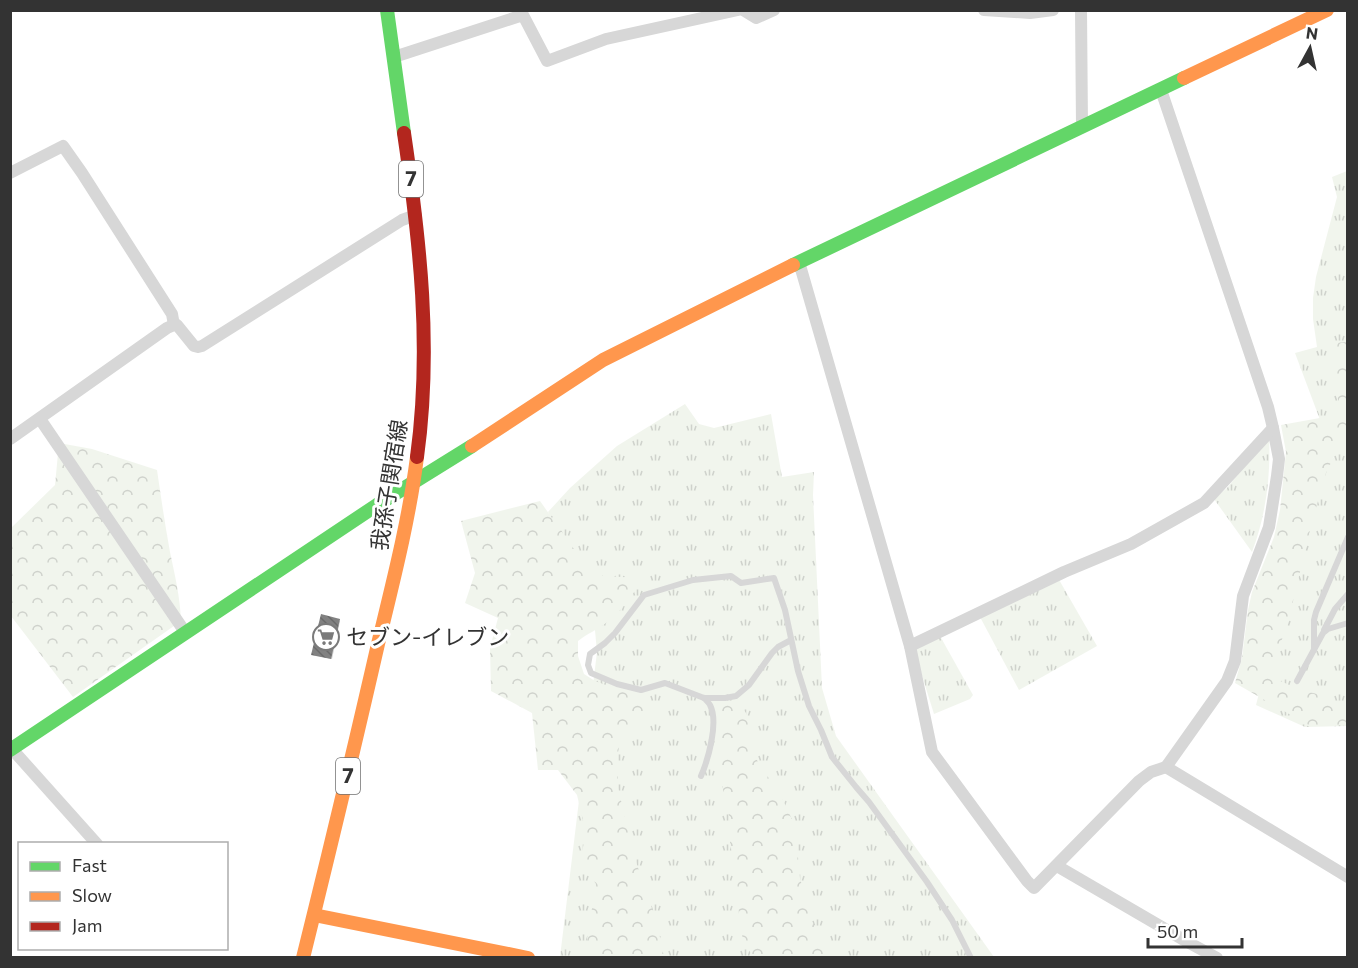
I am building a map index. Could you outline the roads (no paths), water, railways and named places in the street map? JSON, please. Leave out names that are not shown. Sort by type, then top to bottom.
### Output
[{"type":"street","name":"我孫子関宿線","points":[[303,957],[403,537],[421,431],[425,349],[423,301],[416,215],[387,10]]},
{"type":"street","points":[[394,57],[523,15],[547,61],[606,39],[738,10]]},
{"type":"street","points":[[743,10],[756,18],[774,10]]},
{"type":"street","points":[[984,10],[1030,14],[1053,10]]},
{"type":"street","points":[[1081,10],[1082,128]]},
{"type":"street","points":[[96,842],[11,749],[377,505],[603,360],[799,262],[1327,10]]},
{"type":"street","points":[[799,262],[910,646],[932,752],[1034,888],[1139,782],[1152,772],[1166,767],[1227,681],[1235,661],[1244,596],[1269,527],[1278,476],[1279,459],[1268,407],[1161,90]]},
{"type":"street","points":[[10,173],[63,146],[172,314],[174,325],[198,348],[402,220],[416,215]]},
{"type":"street","points":[[10,439],[174,325]]},
{"type":"street","points":[[40,418],[186,632]]},
{"type":"street","points":[[910,646],[1064,572],[1131,544],[1204,503],[1273,428]]},
{"type":"street","points":[[1166,767],[1347,878]]},
{"type":"street","points":[[1057,867],[1217,957]]},
{"type":"street","points":[[314,915],[528,957]]},
{"type":"lane","points":[[1314,651],[1316,612],[1347,537]]},
{"type":"lane","points":[[791,640],[772,653],[749,685],[736,696],[725,698],[704,698],[665,683],[641,690],[617,684],[591,673],[588,665],[590,654],[615,633],[644,595],[693,580],[731,576],[741,583],[774,578],[785,610],[798,670],[809,706],[832,757],[869,802],[927,882],[952,920],[971,957]]},
{"type":"lane","points":[[1297,681],[1335,609],[1347,594]]},
{"type":"lane","points":[[1323,633],[1347,623]]},
{"type":"lane","points":[[701,776],[710,746],[713,716],[710,705],[704,698]]},
{"type":"place","name":"セブン-イレブン","points":[[326,637]]}]
